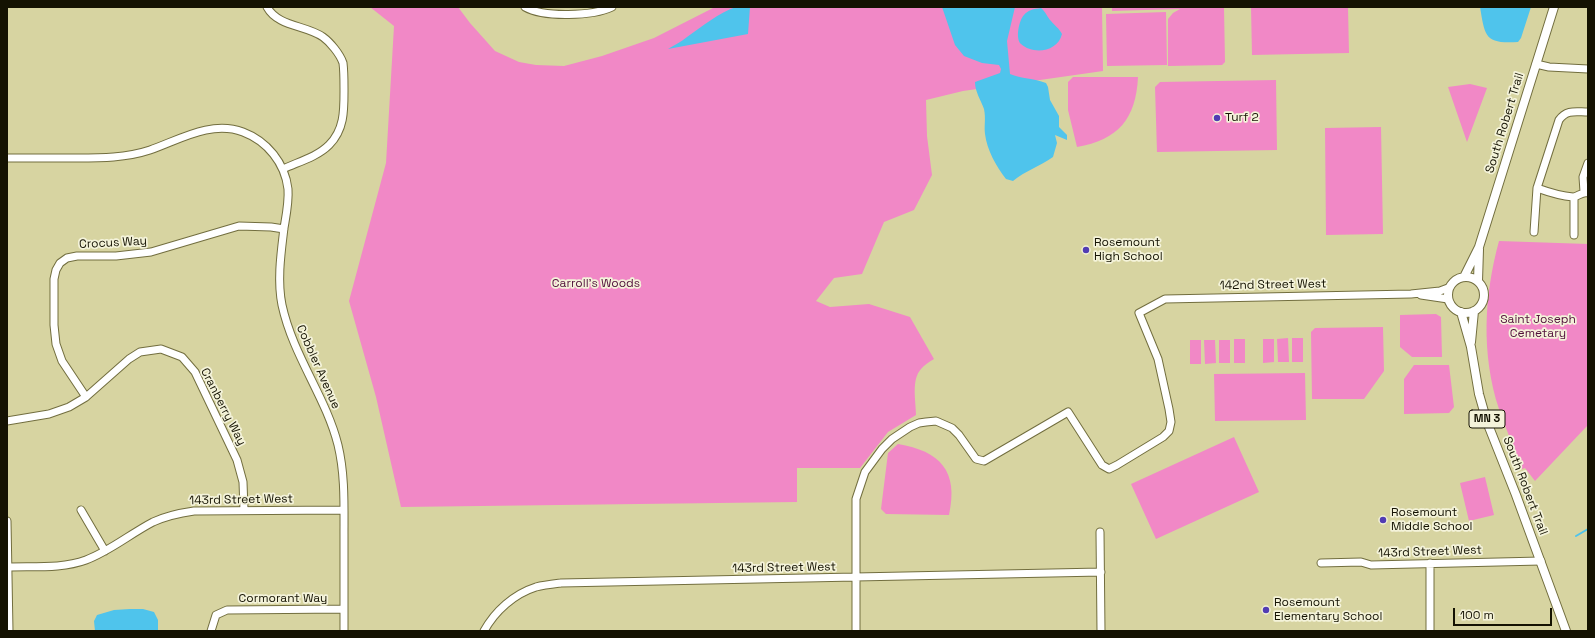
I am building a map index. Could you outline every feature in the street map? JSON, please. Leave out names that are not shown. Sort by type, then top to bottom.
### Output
[{"type":"main road","name":"South Robert Trail","points":[[1479,247],[1554,7]]},
{"type":"main road","points":[[1464,277],[1479,247]]},
{"type":"main road","points":[[1478,281],[1479,247]]},
{"type":"main road","points":[[1471,347],[1474,311],[1481,304],[1484,296],[1484,290],[1478,281],[1469,276],[1455,280],[1448,288],[1448,299],[1453,308],[1461,312],[1474,311]]},
{"type":"main road","points":[[1461,312],[1471,347]]},
{"type":"main road","name":"South Robert Trail","points":[[1471,347],[1479,394],[1487,422],[1541,560],[1566,631]]},
{"type":"street","points":[[267,7],[278,18],[287,24],[308,29],[322,36],[330,43],[342,62],[344,116],[336,136],[329,145],[321,151],[283,169]]},
{"type":"street","points":[[526,7],[548,13],[569,15],[589,14],[612,7]]},
{"type":"street","points":[[1536,64],[1549,68],[1588,70]]},
{"type":"street","points":[[1534,232],[1537,188],[1559,120],[1563,114],[1569,112],[1588,112]]},
{"type":"street","name":"Cobbler Avenue","points":[[7,158],[122,156],[148,151],[202,131],[224,128],[242,131],[259,140],[273,152],[283,169],[288,190],[280,277],[282,302],[287,327],[325,411],[338,445],[344,480],[344,631]]},
{"type":"street","points":[[1537,188],[1554,194],[1574,197],[1586,192],[1583,177],[1588,163]]},
{"type":"street","points":[[1574,197],[1574,235]]},
{"type":"street","name":"Crocus Way","points":[[86,397],[62,361],[56,344],[54,325],[54,279],[56,270],[60,263],[67,258],[77,256],[116,256],[152,252],[239,226],[284,229]]},
{"type":"street","points":[[1411,294],[1440,291],[1448,288]]},
{"type":"street","points":[[1411,294],[1448,299]]},
{"type":"street","name":"142nd Street West","points":[[856,578],[856,499],[865,472],[882,448],[910,427],[919,423],[936,421],[952,428],[959,434],[976,459],[984,461],[1068,412],[1102,465],[1109,469],[1163,437],[1169,431],[1171,422],[1158,359],[1139,313],[1165,299],[1411,294]]},
{"type":"street","name":"Cranberry Way","points":[[7,420],[49,414],[68,407],[86,397],[129,359],[140,352],[161,349],[182,357],[195,372],[238,460],[243,482],[244,510]]},
{"type":"street","points":[[81,510],[105,551]]},
{"type":"street","name":"143rd Street West","points":[[8,567],[66,565],[86,560],[105,551],[153,522],[172,515],[194,511],[344,510]]},
{"type":"street","points":[[7,521],[9,631]]},
{"type":"street","points":[[1100,532],[1101,631]]},
{"type":"street","name":"143rd Street West","points":[[1321,563],[1361,562],[1371,565],[1541,560]]},
{"type":"street","points":[[1430,564],[1430,631]]},
{"type":"street","name":"143rd Street West","points":[[484,631],[494,616],[507,603],[536,587],[561,583],[1101,572]]},
{"type":"street","points":[[856,578],[856,631]]},
{"type":"street","name":"Cormorant Way","points":[[211,631],[216,616],[227,610],[344,610]]},
{"type":"green space","name":"Carroll's Woods","points":[[370,7],[458,7],[495,51],[519,62],[536,65],[564,66],[602,56],[654,38],[715,7],[1102,7],[1103,71],[963,91],[926,100],[927,136],[932,175],[914,210],[884,222],[862,274],[834,278],[816,301],[830,307],[869,304],[910,317],[934,359],[922,368],[916,379],[916,415],[888,432],[860,468],[797,468],[797,502],[401,507],[376,397],[349,301],[386,163],[394,26]]},
{"type":"green space","points":[[1112,7],[1224,8],[1225,62],[1222,65],[1168,66],[1168,19],[1173,13],[1180,9],[1112,11]]},
{"type":"green space","points":[[1251,7],[1348,7],[1349,53],[1252,55]]},
{"type":"green space","points":[[1166,12],[1167,65],[1107,66],[1106,14]]},
{"type":"green space","points":[[1073,77],[1138,77],[1133,105],[1129,116],[1122,125],[1114,133],[1104,139],[1077,147],[1068,110],[1068,82]]},
{"type":"green space","name":"Turf 2","points":[[1276,80],[1277,150],[1157,152],[1155,87],[1160,82]]},
{"type":"green space","points":[[1470,84],[1487,88],[1467,142],[1448,87]]},
{"type":"green space","points":[[1381,127],[1383,234],[1326,235],[1325,128]]},
{"type":"green space","name":"Saint Joseph Cemetary","points":[[1499,241],[1588,244],[1588,425],[1535,481],[1525,468],[1522,469],[1499,409],[1489,367],[1487,346],[1488,304],[1490,283]]},
{"type":"green space","points":[[1436,314],[1441,317],[1442,357],[1412,357],[1400,347],[1400,315]]},
{"type":"green space","points":[[1383,327],[1384,371],[1364,399],[1312,399],[1311,332],[1315,328]]},
{"type":"green space","points":[[1288,338],[1289,362],[1278,362],[1277,339]]},
{"type":"green space","points":[[1292,338],[1303,338],[1303,362],[1292,362]]},
{"type":"green space","points":[[1234,339],[1245,339],[1245,363],[1234,363]]},
{"type":"green space","points":[[1263,339],[1274,339],[1274,362],[1263,363]]},
{"type":"green space","points":[[1190,340],[1201,340],[1201,364],[1190,364]]},
{"type":"green space","points":[[1204,340],[1215,340],[1216,363],[1205,364]]},
{"type":"green space","points":[[1219,340],[1230,340],[1230,363],[1219,363]]},
{"type":"green space","points":[[1414,365],[1449,365],[1454,407],[1449,413],[1404,414],[1404,379]]},
{"type":"green space","points":[[1305,373],[1306,420],[1215,421],[1214,374]]},
{"type":"green space","points":[[1234,437],[1259,492],[1156,539],[1131,484]]},
{"type":"green space","points":[[898,444],[913,447],[925,452],[935,458],[943,466],[948,475],[951,486],[949,515],[886,514],[881,509],[888,453]]},
{"type":"green space","points":[[1485,477],[1494,515],[1469,521],[1460,483]]},
{"type":"water","points":[[736,7],[750,7],[748,34],[668,49],[717,16]]},
{"type":"water","points":[[942,7],[1015,7],[1007,41],[1010,74],[1041,81],[1046,83],[1048,87],[1050,100],[1059,116],[1059,127],[1067,135],[1067,140],[1055,135],[1057,143],[1053,157],[1022,174],[1013,181],[1006,179],[995,163],[990,152],[985,134],[984,109],[975,86],[975,82],[1000,73],[1001,69],[999,65],[982,63],[964,56],[955,45]]},
{"type":"water","points":[[1480,7],[1531,7],[1521,38],[1518,42],[1499,42],[1488,36],[1483,25]]},
{"type":"water","points":[[1041,8],[1062,34],[1056,45],[1044,50],[1032,50],[1019,42],[1019,25],[1022,17],[1027,12]]},
{"type":"water","points":[[143,609],[154,612],[158,620],[158,631],[95,631],[94,621],[97,615],[114,610]]},
{"type":"waterway","points":[[1576,536],[1588,529]]},
{"type":"place","name":"Turf 2","points":[[1217,118]]},
{"type":"place","name":"Rosemount High School","points":[[1086,250]]},
{"type":"place","name":"Rosemount Middle School","points":[[1383,520]]},
{"type":"place","name":"Rosemount Elementary School","points":[[1266,610]]}]
